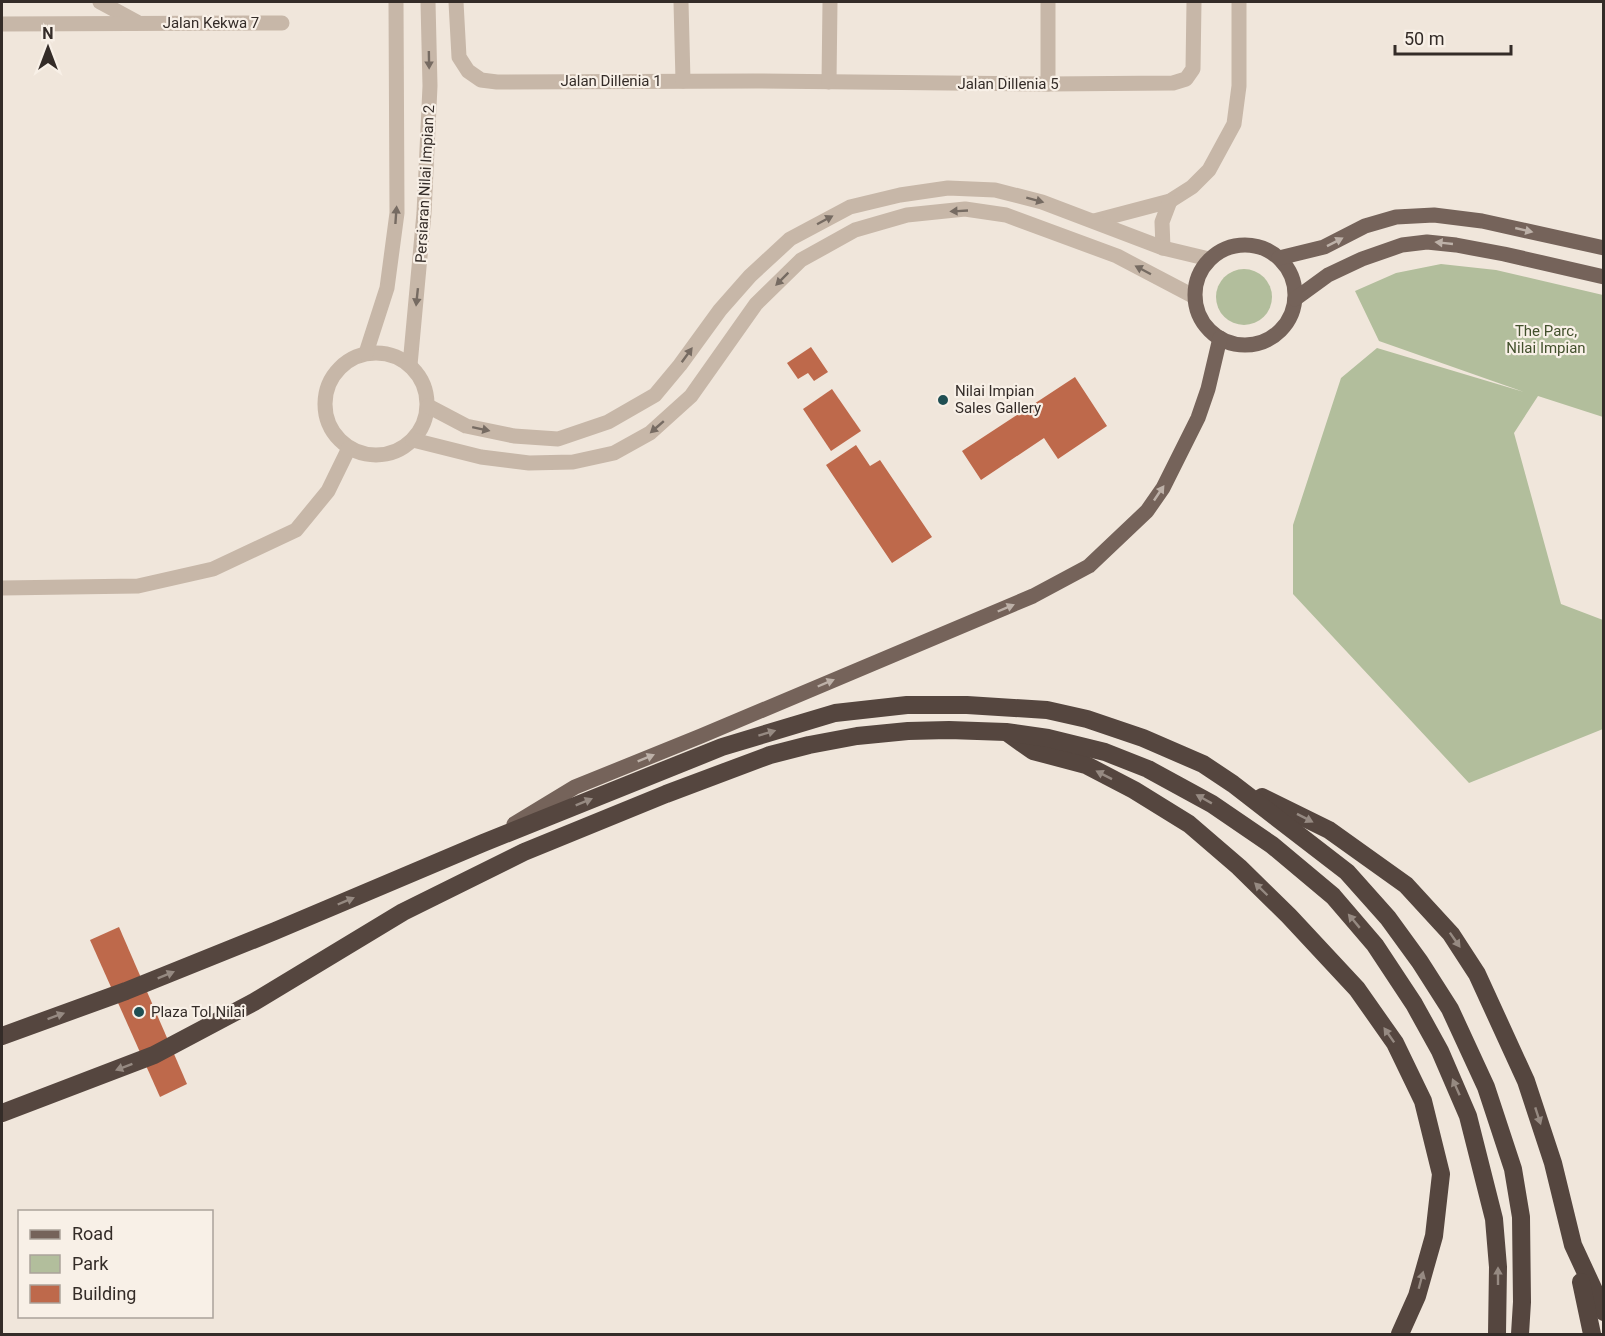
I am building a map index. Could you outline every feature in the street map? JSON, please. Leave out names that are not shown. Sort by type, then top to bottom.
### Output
[{"type":"highway","points":[[2,1036],[126,991],[722,747],[835,714],[907,705],[967,705],[1047,710],[1087,719],[1143,738],[1203,764],[1233,784],[1347,872],[1388,918],[1450,1009],[1485,1087],[1513,1169],[1521,1217],[1520,1335]]},
{"type":"highway","points":[[2,1113],[154,1055],[254,1002],[403,912],[524,852],[666,794],[770,755],[857,736],[908,731],[1006,732],[1048,738],[1105,752],[1148,769],[1212,804],[1272,845],[1333,896],[1375,945],[1414,1004],[1440,1051],[1468,1116],[1494,1219],[1498,1267],[1497,1335]]},
{"type":"highway","points":[[1006,732],[1032,751],[1086,765],[1134,790],[1189,824],[1239,867],[1358,989],[1395,1043],[1423,1101],[1441,1174],[1434,1236],[1417,1296],[1400,1335]]},
{"type":"highway","points":[[1233,784],[1284,806],[1329,830],[1406,885],[1451,934],[1477,974],[1526,1081],[1553,1163],[1593,1335]]},
{"type":"highway","points":[[1573,1245],[1604,1312]]},
{"type":"main road","points":[[1279,258],[1324,247],[1365,226],[1396,217],[1434,214],[1482,221],[1604,248]]},
{"type":"main road","points":[[1295,299],[1328,275],[1362,259],[1402,245],[1427,242],[1504,254],[1604,277]]},
{"type":"main road","points":[[1236,245],[1252,245],[1267,250],[1279,258],[1289,270],[1294,284],[1295,299],[1292,313],[1285,325],[1263,341],[1249,344],[1234,344],[1210,331],[1197,310],[1195,297],[1196,283],[1209,259],[1222,250],[1236,245]]},
{"type":"main road","points":[[483,843],[575,787],[1033,596],[1089,566],[1147,511],[1163,488],[1198,418],[1208,389],[1220,338]]},
{"type":"street","name":"Jalan Kekwa 7","points":[[100,2],[139,23]]},
{"type":"street","name":"Persiaran Nilai Impian 2","points":[[366,353],[387,288],[397,213],[396,2]]},
{"type":"street","name":"Persiaran Nilai Impian 2","points":[[410,365],[424,213],[430,86],[428,2]]},
{"type":"street","name":"Jalan Dillenia 1","points":[[456,2],[459,57],[468,71],[481,80],[497,82],[829,82]]},
{"type":"street","points":[[681,2],[683,81]]},
{"type":"street","points":[[829,82],[830,2]]},
{"type":"street","points":[[1048,2],[1048,84]]},
{"type":"street","name":"Jalan Dillenia 5","points":[[829,82],[1173,83],[1190,74],[1194,2]]},
{"type":"street","points":[[1094,221],[1170,201],[1192,187],[1209,170],[1234,124],[1239,86],[1239,2]]},
{"type":"street","name":"Jalan Kekwa 7","points":[[2,24],[282,23]]},
{"type":"street","points":[[428,406],[466,426],[514,436],[558,439],[608,422],[655,395],[720,310],[750,276],[790,239],[850,207],[900,195],[948,188],[995,190],[1042,202],[1163,248],[1209,259]]},
{"type":"street","points":[[1163,248],[1162,222],[1170,201]]},
{"type":"street","points":[[412,440],[481,456],[529,463],[573,462],[614,453],[650,433],[691,396],[756,304],[801,260],[855,230],[907,215],[965,210],[1006,215],[1117,256],[1195,297]]},
{"type":"street","points":[[366,353],[382,353],[397,357],[410,365],[420,377],[426,391],[428,406],[426,418],[420,430],[399,450],[382,455],[365,454],[349,448],[337,438],[328,425],[324,410],[325,395],[330,380],[339,368],[352,358],[366,353]]},
{"type":"street","points":[[2,588],[138,586],[213,569],[296,530],[328,491],[349,448]]},
{"type":"green space","name":"The Parc, Nilai Impian","points":[[1441,264],[1496,270],[1603,295],[1603,417],[1538,396],[1514,433],[1561,604],[1603,620],[1603,729],[1469,783],[1293,594],[1293,525],[1341,378],[1377,348],[1524,392],[1379,341],[1355,291],[1396,273]]},
{"type":"green space","points":[[1244,269],[1255,271],[1264,277],[1270,286],[1272,297],[1270,308],[1264,317],[1255,323],[1244,325],[1233,323],[1224,317],[1218,308],[1216,297],[1218,286],[1224,277],[1233,271]]},
{"type":"building","points":[[811,347],[828,372],[814,381],[808,373],[798,379],[787,363]]},
{"type":"building","points":[[1075,377],[1107,426],[1058,459],[1044,438],[981,480],[962,451]]},
{"type":"building","points":[[832,389],[861,431],[831,451],[803,409]]},
{"type":"building","points":[[856,445],[870,466],[880,460],[932,537],[892,563],[826,465]]},
{"type":"building","name":"Plaza Tol Nilai","points":[[119,927],[187,1084],[160,1097],[90,940]]},
{"type":"place","name":"Nilai Impian Sales Gallery","points":[[943,400]]},
{"type":"place","name":"Plaza Tol Nilai","points":[[139,1012]]}]
